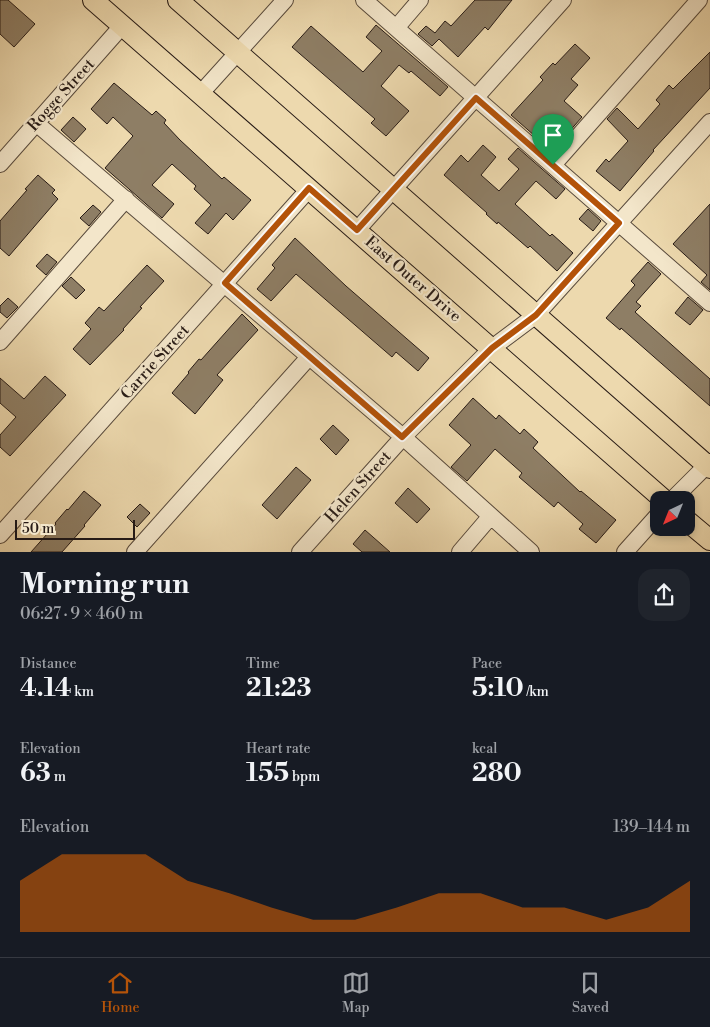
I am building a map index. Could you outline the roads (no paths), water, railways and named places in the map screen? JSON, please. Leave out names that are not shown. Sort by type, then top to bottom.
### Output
[{"type":"main road","name":"East Outer Drive","points":[[93,0],[654,491]]},
{"type":"main road","points":[[178,0],[709,465]]},
{"type":"main road","points":[[695,528],[710,540]]},
{"type":"street","points":[[201,93],[285,0]]},
{"type":"street","points":[[364,0],[710,302]]},
{"type":"street","points":[[396,28],[420,0]]},
{"type":"street","points":[[357,230],[563,0]]},
{"type":"street","points":[[553,165],[699,0]]},
{"type":"street","name":"Rogge Street","points":[[0,164],[122,26]]},
{"type":"street","name":"Helen Street","points":[[300,552],[402,437],[492,348],[536,315],[710,122]]},
{"type":"street","points":[[36,123],[225,283],[531,552]]},
{"type":"street","name":"Carrie Street","points":[[0,535],[309,188]]},
{"type":"street","points":[[0,342],[126,199]]},
{"type":"street","points":[[135,552],[309,357]]},
{"type":"street","points":[[682,491],[709,465]]},
{"type":"street","points":[[460,552],[490,517]]},
{"type":"street","points":[[625,552],[650,524]]}]
